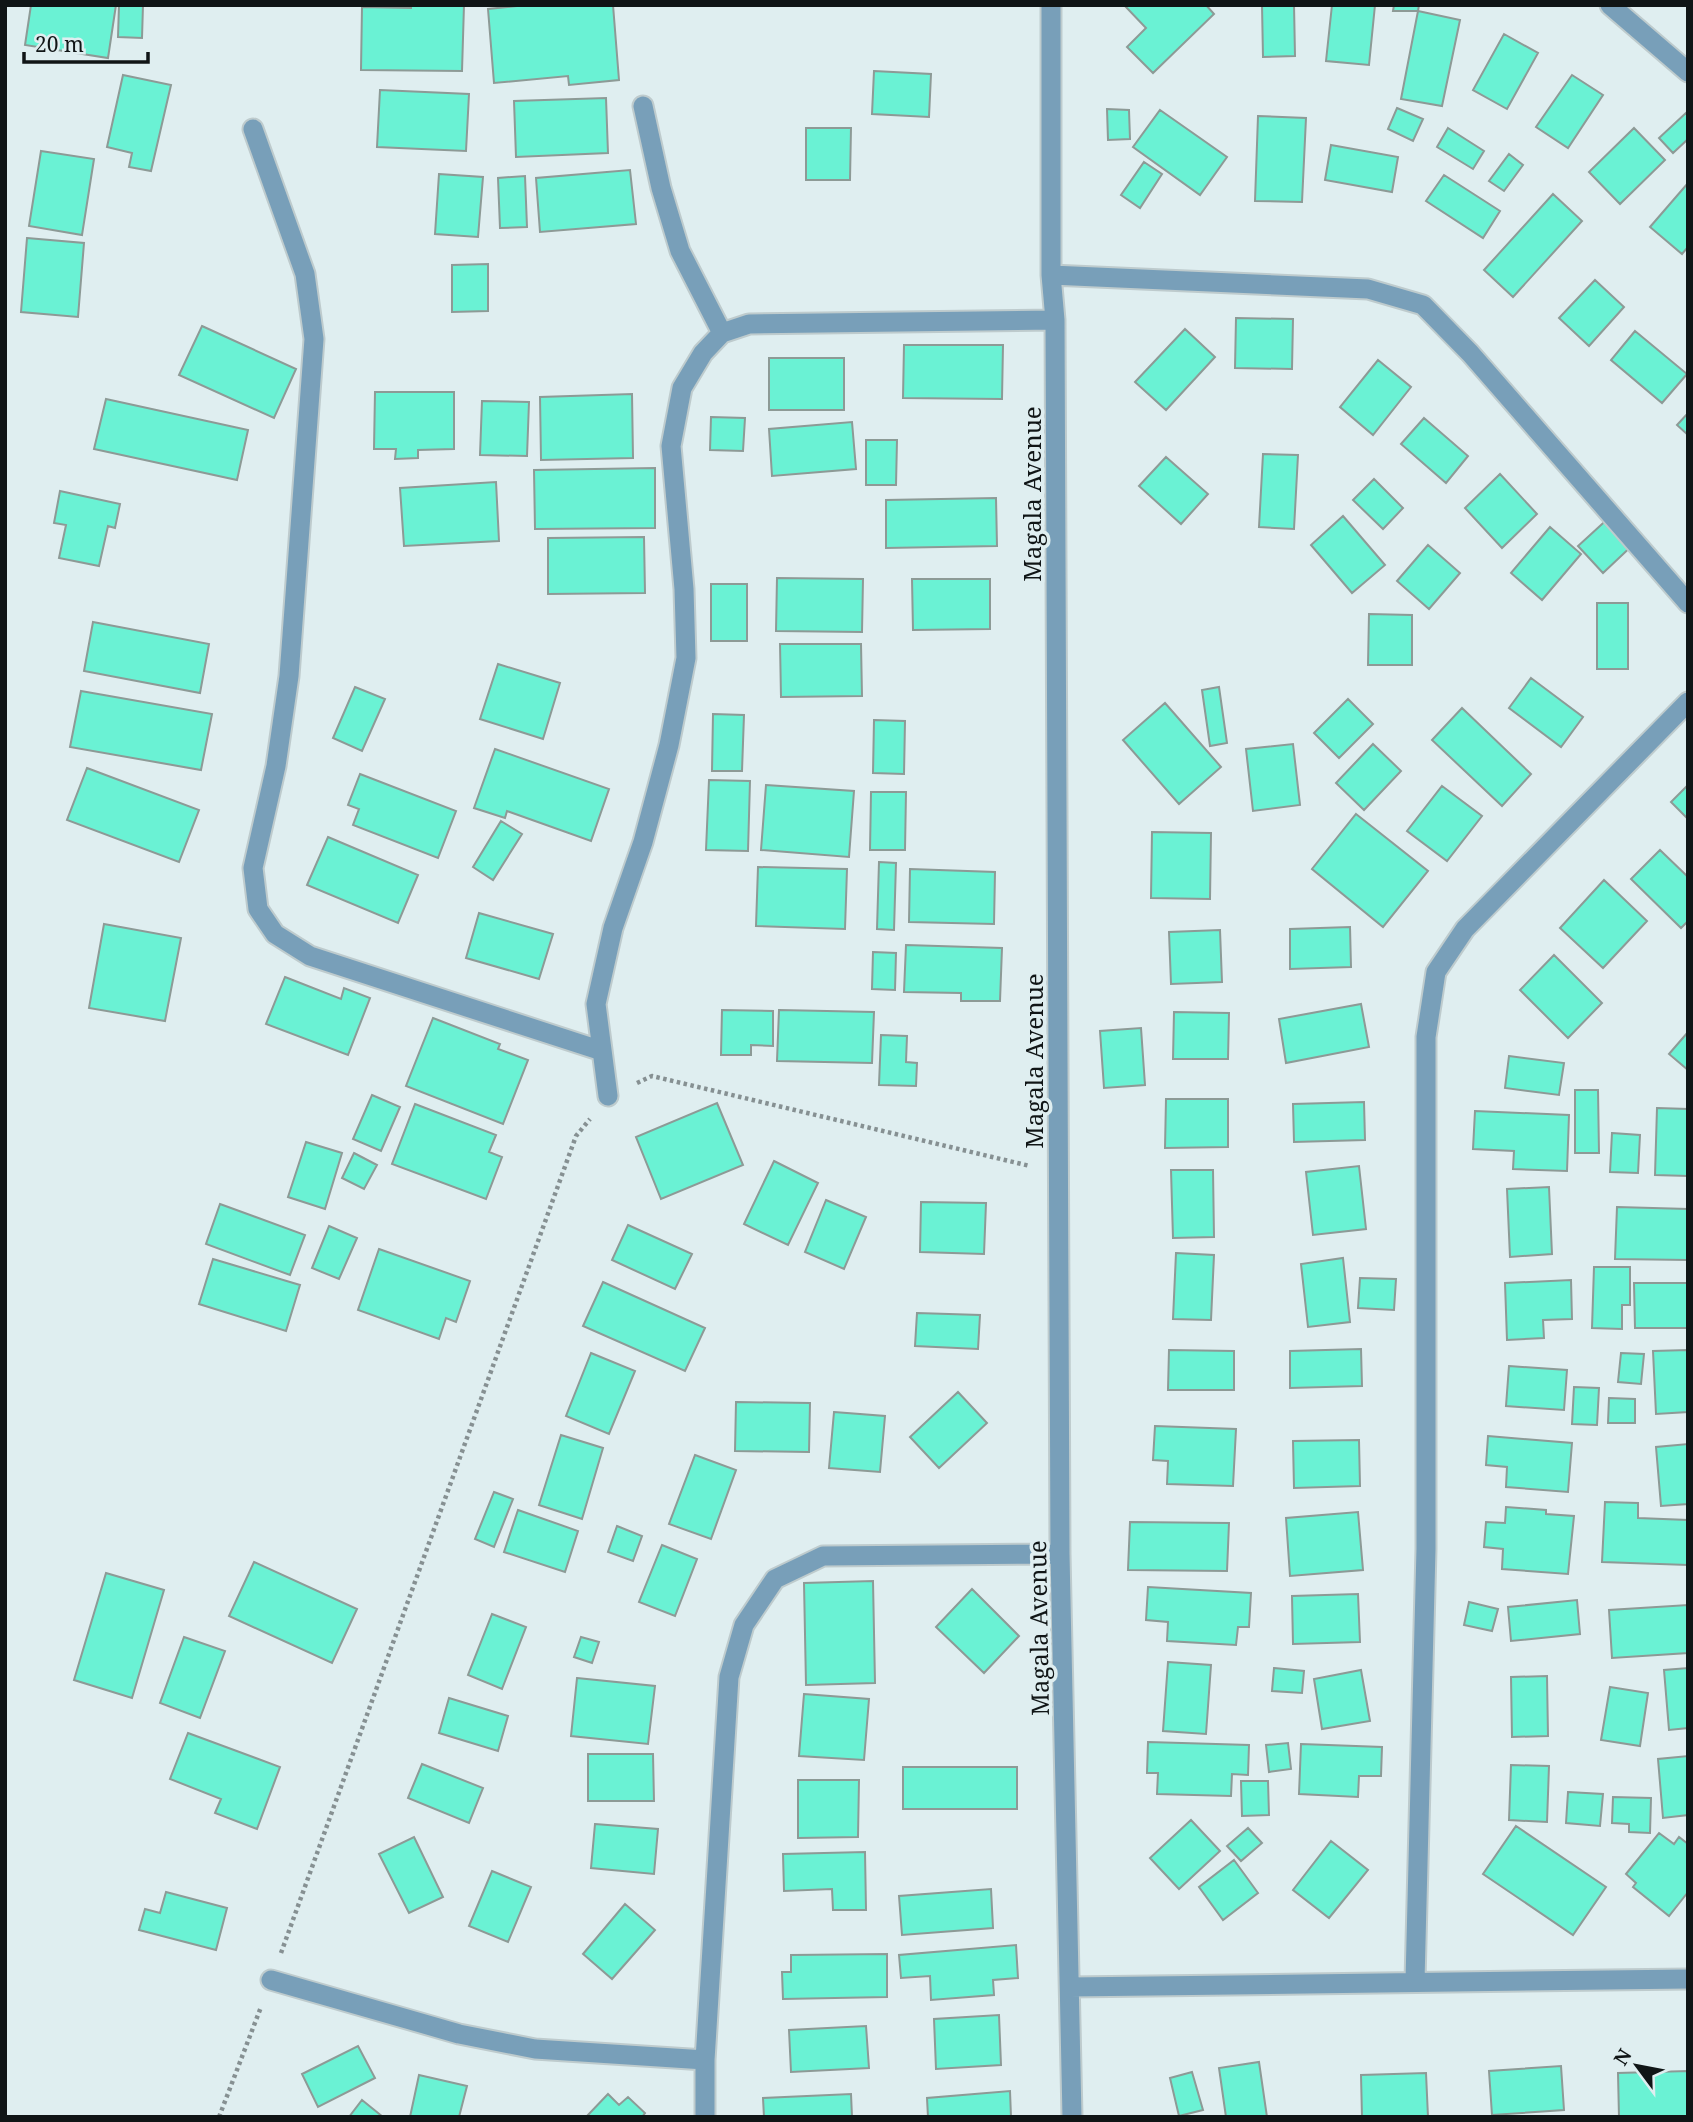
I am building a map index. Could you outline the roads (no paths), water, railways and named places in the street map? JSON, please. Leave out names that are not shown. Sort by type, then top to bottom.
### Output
[{"type":"street","name":"Magala Avenue","points":[[1051,5],[1051,275],[1055,320],[1060,1554],[1072,2117]]},
{"type":"street","points":[[1610,5],[1688,72]]},
{"type":"street","points":[[643,106],[661,187],[680,251],[722,333]]},
{"type":"street","points":[[253,129],[304,274],[314,339],[289,676],[276,766],[253,867],[258,909],[275,934],[310,956],[601,1051]]},
{"type":"street","points":[[1051,275],[1368,289],[1423,305],[1470,353],[1688,603]]},
{"type":"street","points":[[608,1096],[596,1003],[613,929],[643,842],[666,757],[686,658],[684,589],[671,446],[682,388],[703,353],[722,333],[749,324],[1055,320]]},
{"type":"street","points":[[1415,1981],[1426,1549],[1426,1037],[1436,972],[1465,929],[1688,702]]},
{"type":"street","points":[[705,2117],[705,2060],[729,1677],[744,1625],[775,1579],[823,1556],[1060,1554]]},
{"type":"street","points":[[1070,1987],[1688,1979]]},
{"type":"street","points":[[271,1980],[459,2034],[535,2049],[705,2060]]}]
